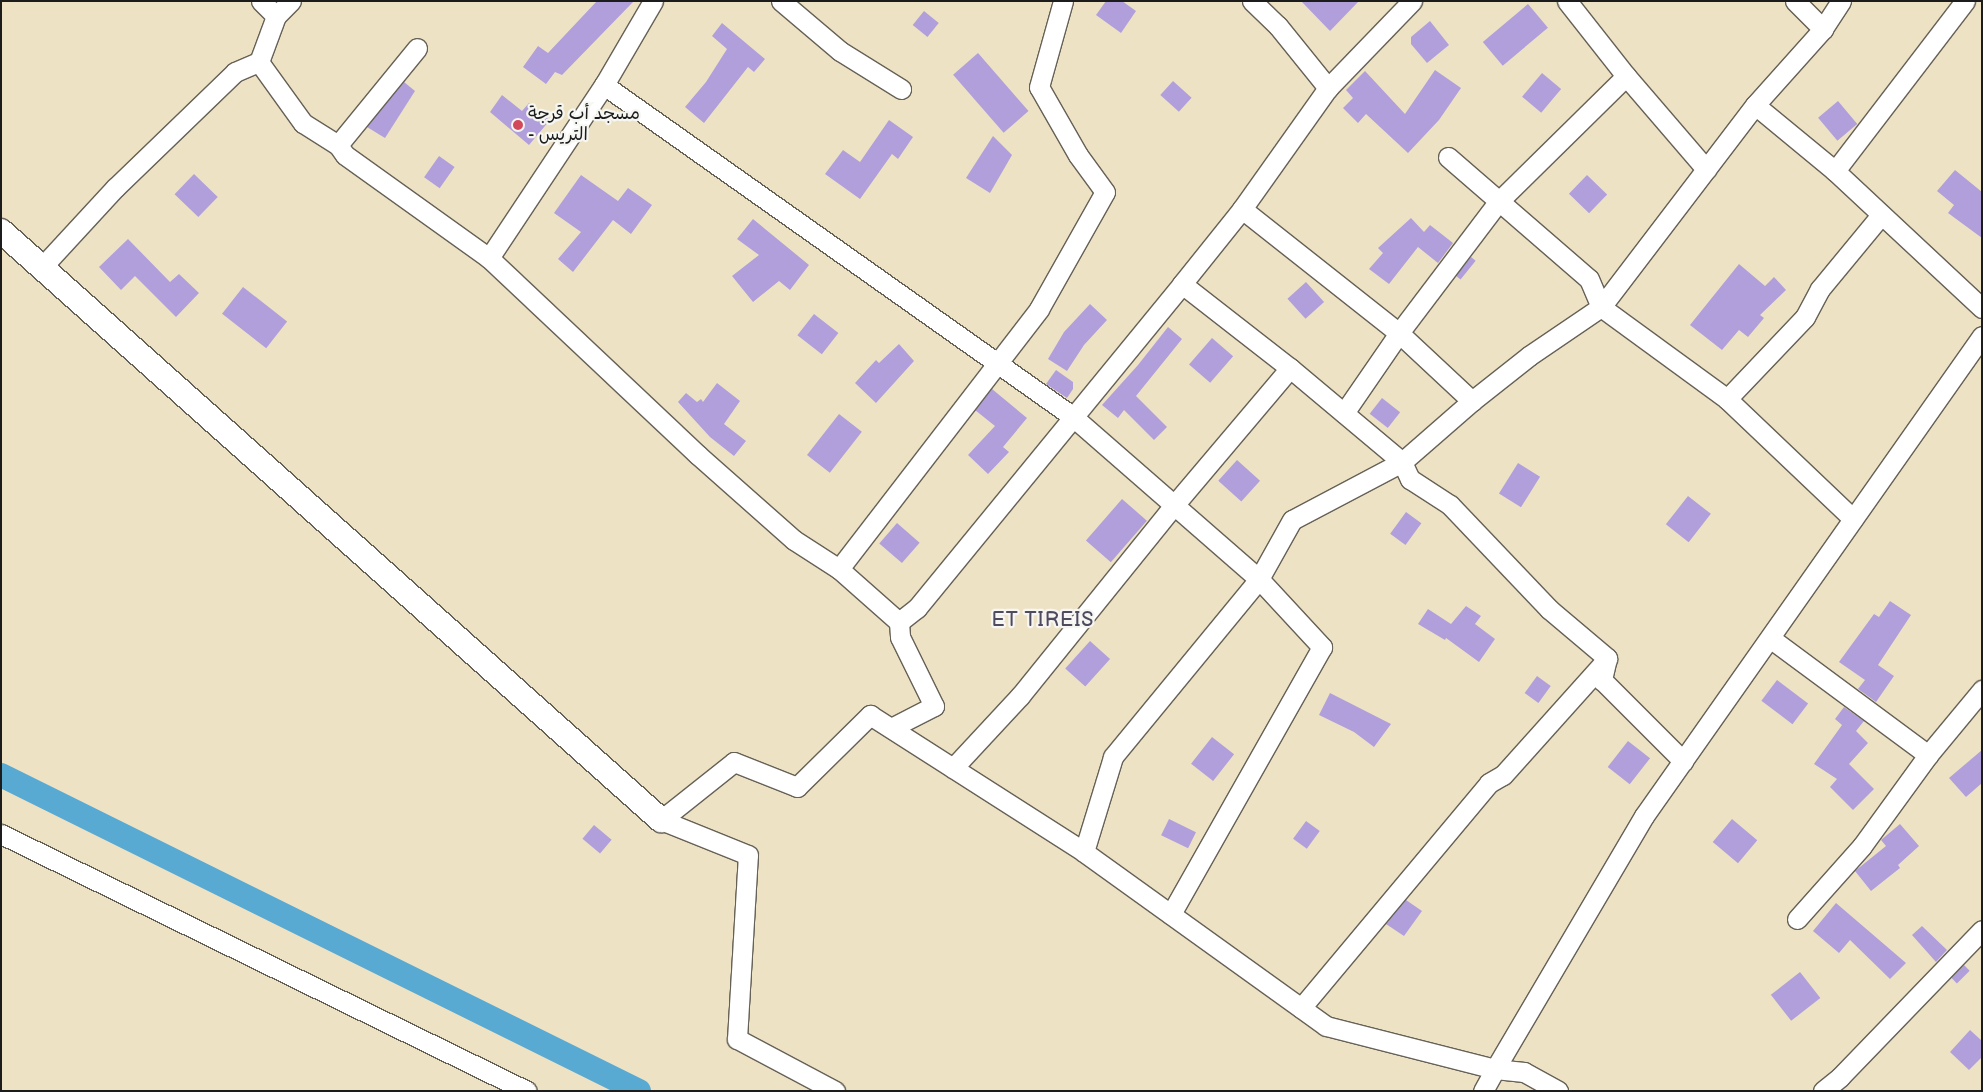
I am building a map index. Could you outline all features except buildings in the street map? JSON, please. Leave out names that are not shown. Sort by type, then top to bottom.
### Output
[{"type":"street","points":[[261,1],[276,16]]},
{"type":"street","points":[[42,267],[115,188],[235,72],[259,62],[276,16],[291,1]]},
{"type":"street","points":[[489,258],[604,85],[652,1]]},
{"type":"street","points":[[781,1],[840,51],[901,90]]},
{"type":"street","points":[[839,569],[1039,309],[1105,192],[1078,155],[1039,87],[1063,1]]},
{"type":"street","points":[[1252,1],[1278,26],[1328,88]]},
{"type":"street","points":[[899,622],[918,608],[1072,416],[1182,284],[1242,208],[1328,88],[1412,1]]},
{"type":"street","points":[[1795,1],[1823,29]]},
{"type":"street","points":[[1084,852],[1113,757],[1259,579],[1292,520],[1402,462],[1472,401],[1530,356],[1601,307],[1755,105],[1823,29],[1841,1]]},
{"type":"street","points":[[1836,171],[1965,1]]},
{"type":"street","points":[[1568,2],[1626,76],[1706,169]]},
{"type":"street","points":[[338,145],[417,48]]},
{"type":"street","points":[[259,62],[303,123],[338,145],[345,155],[489,258],[698,455],[794,540],[839,569],[899,622],[900,637],[934,706],[890,728]]},
{"type":"street","points":[[1344,412],[1399,333],[1499,201],[1626,76]]},
{"type":"street","points":[[604,85],[1072,416],[1259,579],[1322,647],[1171,914]]},
{"type":"street","points":[[1755,105],[1836,171],[1982,308]]},
{"type":"street","points":[[1448,157],[1589,279],[1601,307],[1727,399],[1853,519]]},
{"type":"street","points":[[1242,208],[1399,333],[1472,401]]},
{"type":"street","points":[[1727,399],[1805,317],[1820,289],[1881,215]]},
{"type":"street","points":[[1,230],[661,820],[748,855],[737,1038],[834,1091]]},
{"type":"street","points":[[1182,284],[1290,368],[1402,462],[1410,479],[1450,505],[1548,609],[1608,658]]},
{"type":"street","points":[[1483,1091],[1644,816],[1982,336]]},
{"type":"street","points":[[953,768],[1020,696],[1175,504],[1290,368]]},
{"type":"street","points":[[1770,638],[1928,755]]},
{"type":"street","points":[[1608,658],[1602,680],[1683,761]]},
{"type":"street","points":[[1301,1008],[1489,783],[1503,775],[1608,658]]},
{"type":"street","points":[[1797,919],[1862,846],[1928,755],[1982,690]]},
{"type":"street","points":[[661,820],[734,762],[797,786],[870,715],[1084,852],[1326,1026],[1495,1069],[1524,1072],[1558,1091]]},
{"type":"street","points":[[1,834],[528,1091]]},
{"type":"street","points":[[1823,1091],[1840,1077],[1982,930]]},
{"type":"waterway","points":[[1,775],[639,1091]]},
{"type":"place","name":"مسجد أب قرجة - التريس","points":[[518,125]]},
{"type":"district","name":"ET TIREIS","points":[[1043,620]]}]
